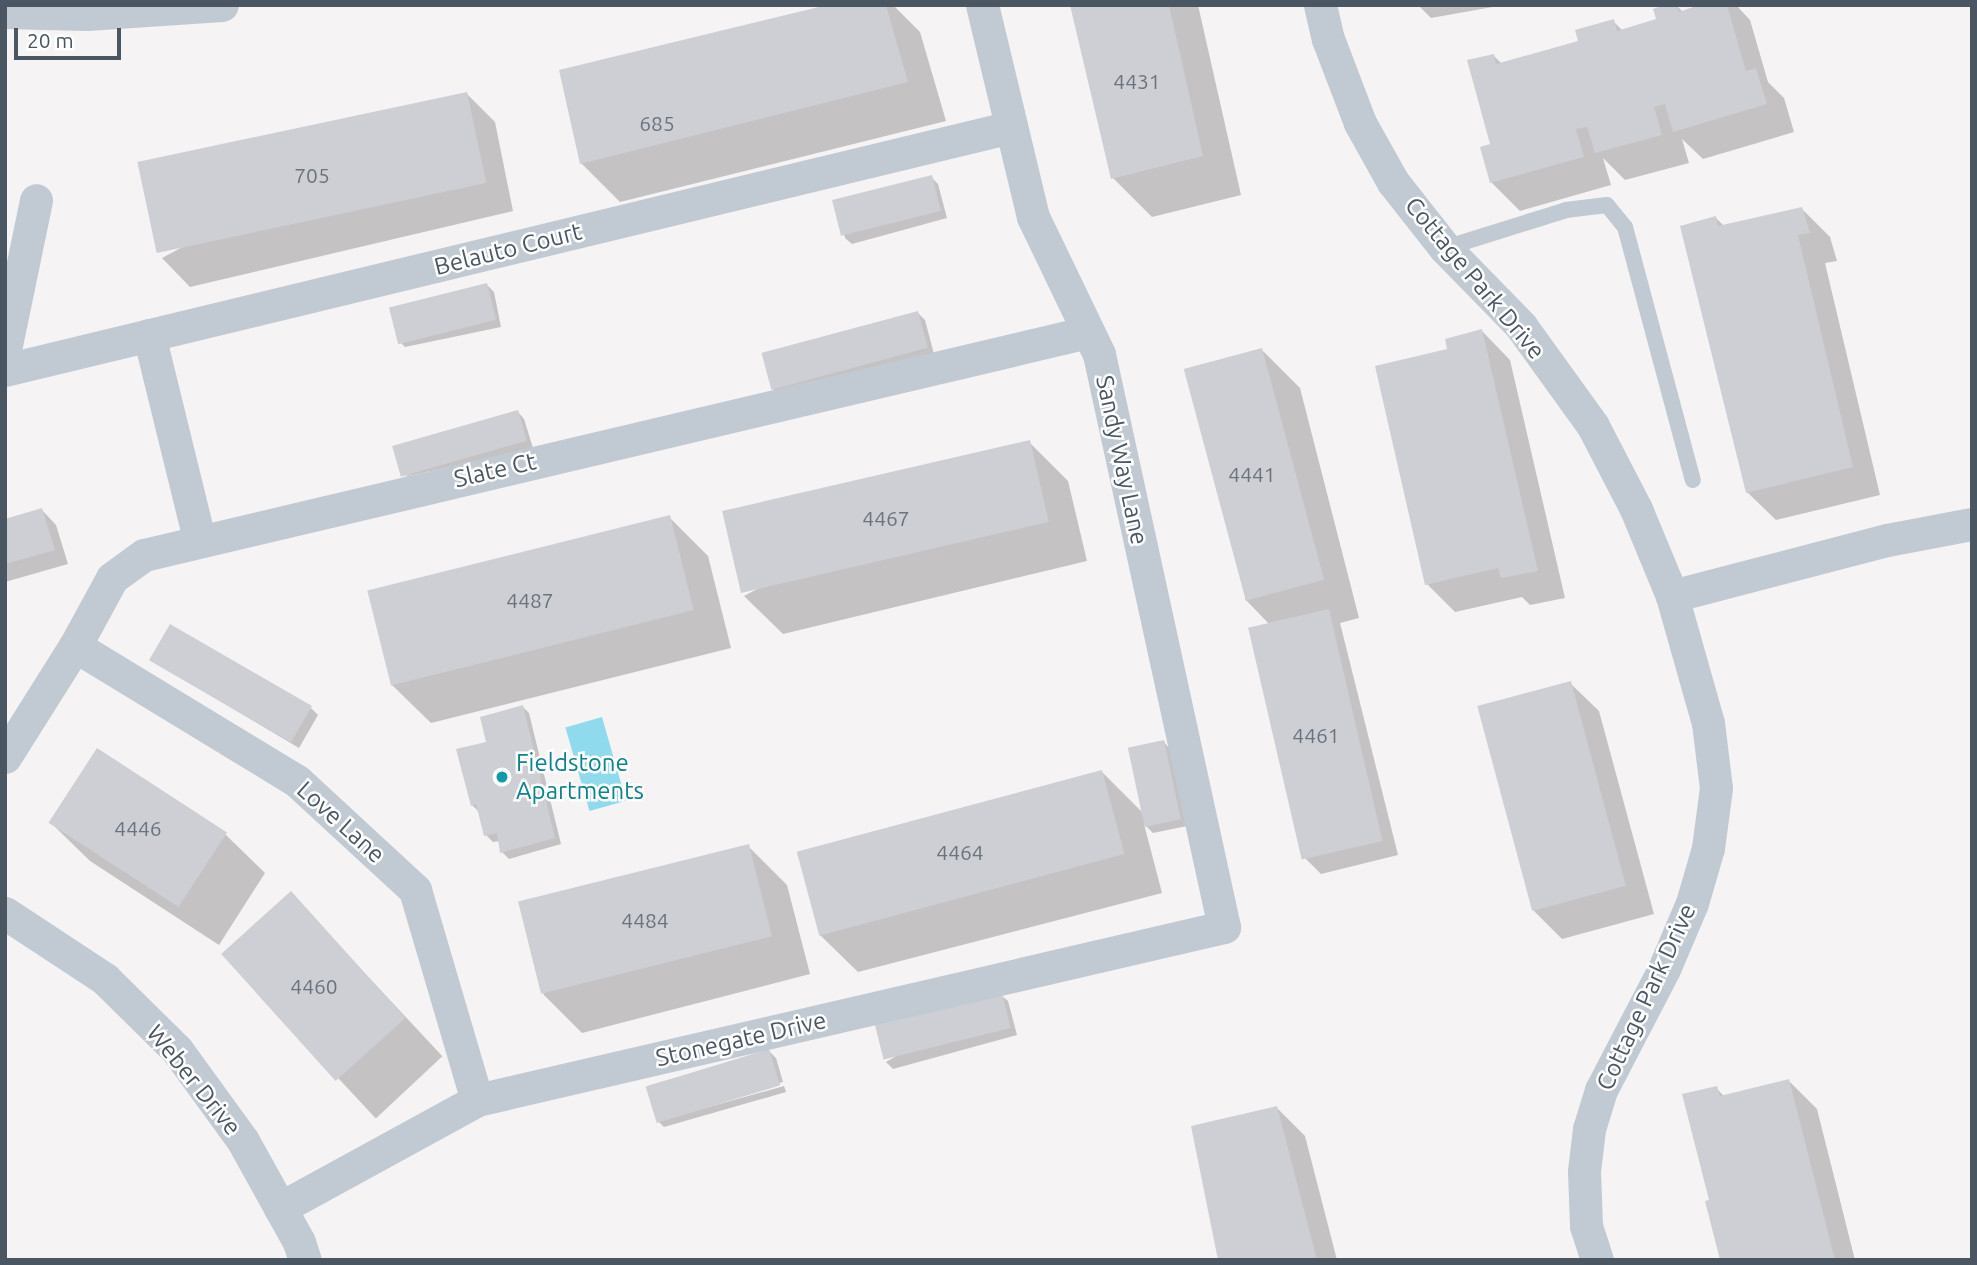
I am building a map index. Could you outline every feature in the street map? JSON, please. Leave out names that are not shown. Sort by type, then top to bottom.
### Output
[{"type":"street","points":[[5,12],[87,14],[222,5]]},
{"type":"street","name":"Sandy Way Lane","points":[[982,5],[1033,217],[1098,354],[1224,927]]},
{"type":"street","name":"Cottage Park Drive","points":[[1320,5],[1328,39],[1360,123],[1393,182],[1445,248],[1521,326],[1593,426],[1636,509],[1672,596],[1708,723],[1716,788],[1709,848],[1692,903],[1664,969],[1601,1090],[1589,1129],[1584,1171],[1586,1226],[1597,1260]]},
{"type":"street","name":"Belauto Court","points":[[5,370],[1011,127]]},
{"type":"street","points":[[5,350],[36,200]]},
{"type":"street","name":"Slate Ct","points":[[5,757],[75,646],[112,578],[144,555],[199,539],[1088,332]]},
{"type":"street","points":[[149,335],[199,539]]},
{"type":"street","points":[[1672,596],[1887,540],[1966,525]]},
{"type":"street","name":"Love Lane","points":[[75,646],[297,781],[415,890],[477,1100]]},
{"type":"street","name":"Weber Drive","points":[[5,913],[105,979],[177,1051],[243,1141],[305,1260]]},
{"type":"street","name":"Stonegate Drive","points":[[280,1208],[477,1100],[1224,927]]},
{"type":"lane","points":[[1445,248],[1566,210],[1607,205],[1625,227],[1693,480]]},
{"type":"water","points":[[602,717],[626,801],[589,811],[565,727]]},
{"type":"building","points":[[827,5],[886,5],[908,82],[580,164],[559,70]]},
{"type":"building","points":[[1070,5],[1169,5],[1203,156],[1111,179]]},
{"type":"building","points":[[1676,5],[1679,12],[1699,5],[1727,5],[1746,71],[1756,68],[1767,104],[1673,132],[1665,104],[1654,107],[1662,135],[1595,153],[1587,127],[1576,129],[1584,157],[1490,183],[1480,147],[1490,144],[1467,60],[1494,54],[1496,64],[1578,41],[1575,30],[1614,19],[1617,31],[1656,19],[1653,9]]},
{"type":"building","points":[[467,92],[486,183],[157,253],[137,162]]},
{"type":"building","points":[[932,175],[941,211],[841,236],[832,200]]},
{"type":"building","points":[[1802,207],[1810,233],[1798,235],[1853,467],[1746,493],[1680,226],[1716,216],[1718,226]]},
{"type":"building","points":[[487,283],[496,320],[398,344],[389,307]]},
{"type":"building","points":[[918,311],[928,348],[771,390],[762,353]]},
{"type":"building","points":[[1482,329],[1538,571],[1501,578],[1498,568],[1425,585],[1375,366],[1447,349],[1445,339]]},
{"type":"building","points":[[1262,348],[1324,580],[1246,601],[1184,369]]},
{"type":"building","points":[[518,410],[527,441],[401,477],[392,446]]},
{"type":"building","points":[[1030,440],[1049,522],[741,593],[722,511]]},
{"type":"building","points":[[42,508],[55,550],[5,564],[5,519]]},
{"type":"building","points":[[670,515],[694,610],[391,686],[367,590]]},
{"type":"building","points":[[1329,609],[1383,841],[1302,860],[1248,628]]},
{"type":"building","points":[[170,624],[312,706],[291,742],[149,660]]},
{"type":"building","points":[[1571,681],[1626,886],[1532,911],[1477,706]]},
{"type":"building","name":"Fieldstone Apartments","points":[[523,705],[555,838],[500,853],[497,833],[484,836],[476,804],[471,806],[456,749],[486,742],[480,717]]},
{"type":"building","points":[[1164,740],[1181,819],[1145,827],[1128,748]]},
{"type":"building","points":[[97,748],[227,832],[179,907],[49,823]]},
{"type":"building","points":[[1102,770],[1125,854],[819,936],[797,852]]},
{"type":"building","points":[[749,844],[772,936],[541,994],[518,902]]},
{"type":"building","points":[[291,891],[405,1018],[336,1081],[221,954]]},
{"type":"building","points":[[1002,993],[1011,1028],[884,1060],[875,1025]]},
{"type":"building","points":[[769,1049],[780,1085],[657,1123],[646,1087]]},
{"type":"building","points":[[1789,1079],[1835,1260],[1720,1260],[1705,1201],[1709,1200],[1682,1094],[1717,1086],[1720,1096]]},
{"type":"building","points":[[1277,1106],[1317,1260],[1218,1260],[1191,1126]]},
{"type":"place","name":"Fieldstone Apartments","points":[[502,777]]}]
